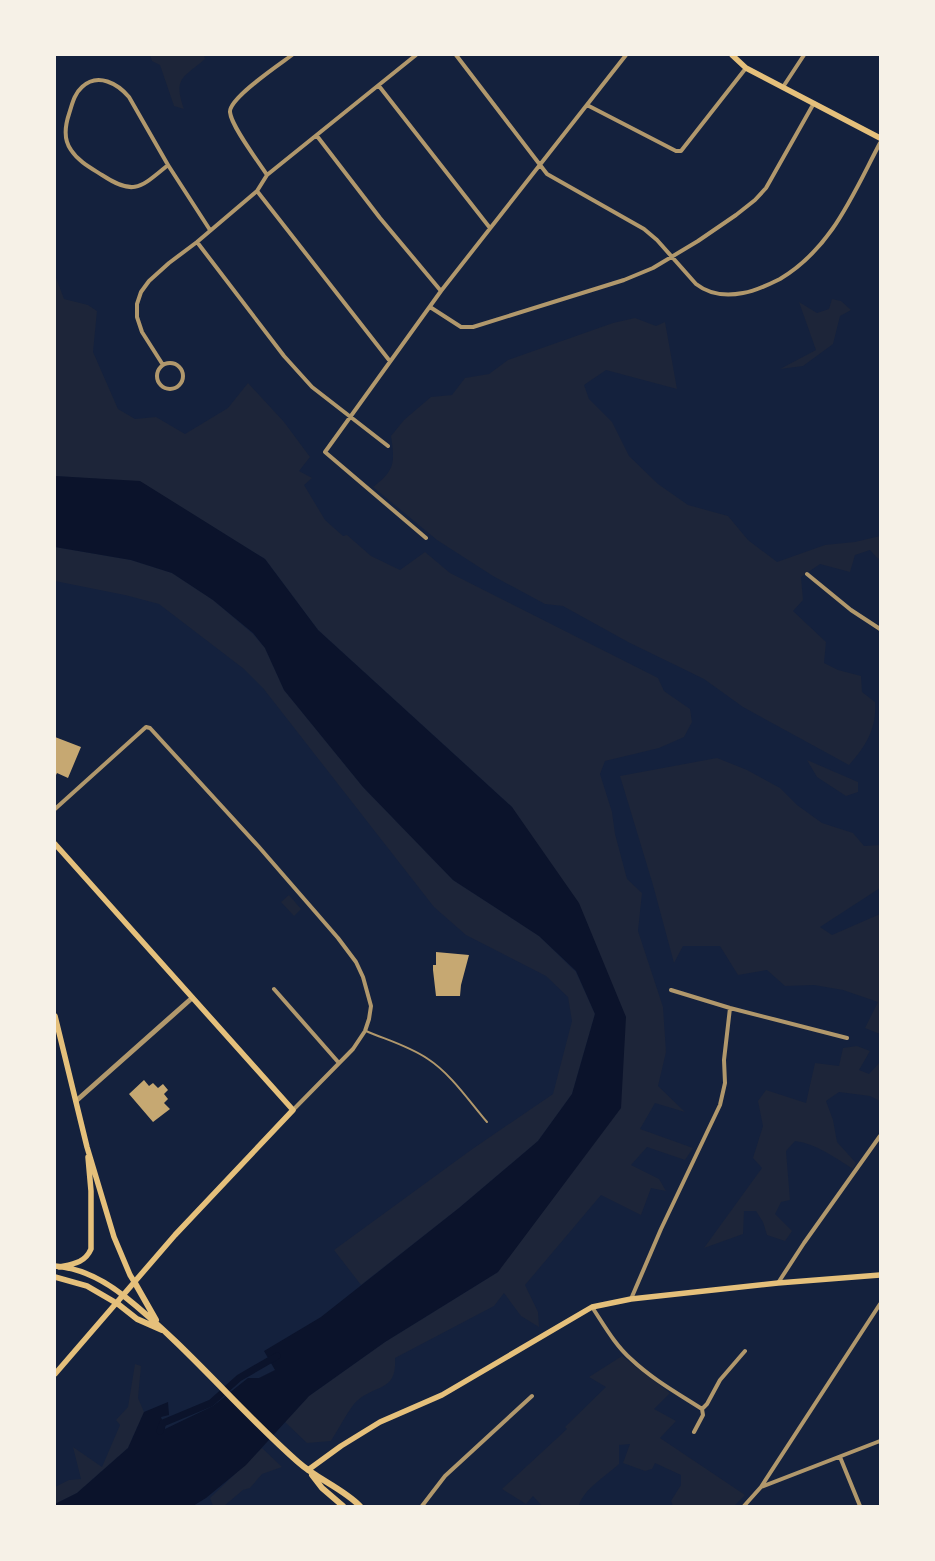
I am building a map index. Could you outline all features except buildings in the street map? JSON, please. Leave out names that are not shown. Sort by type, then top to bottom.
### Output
[{"type":"main road","points":[[732,55],[746,68],[880,138]]},
{"type":"main road","points":[[55,844],[293,1110],[175,1235],[118,1304],[55,1374]]},
{"type":"main road","points":[[55,851],[65,855]]},
{"type":"main road","points":[[55,1016],[56,1028],[87,1147],[114,1237],[130,1275],[158,1324]]},
{"type":"main road","points":[[57,1266],[80,1261],[89,1255],[91,1249],[91,1191],[87,1147]]},
{"type":"main road","points":[[57,1266],[92,1277],[124,1296],[158,1324],[277,1442],[308,1470],[327,1492],[343,1506]]},
{"type":"main road","points":[[308,1470],[341,1446],[377,1423],[442,1394],[592,1308],[632,1299],[778,1283],[880,1275]]},
{"type":"main road","points":[[55,1277],[87,1286],[118,1304],[137,1319],[163,1330]]},
{"type":"main road","points":[[308,1470],[333,1485],[360,1506]]},
{"type":"main road","points":[[327,1492],[333,1485]]},
{"type":"street","points":[[267,175],[232,120],[230,110],[233,103],[242,94],[292,55]]},
{"type":"street","points":[[163,365],[142,332],[137,317],[137,304],[141,292],[149,280],[197,242],[257,191],[267,175],[416,55]]},
{"type":"street","points":[[456,55],[541,164],[546,174],[644,229],[672,256],[688,277],[702,289],[710,292],[742,294],[757,290],[772,283],[806,261],[830,233],[880,143]]},
{"type":"street","points":[[426,538],[324,452],[441,291],[626,55]]},
{"type":"street","points":[[783,87],[804,55]]},
{"type":"street","points":[[587,105],[676,151],[681,151],[746,68]]},
{"type":"street","points":[[168,165],[144,184],[127,188],[111,180],[78,158],[68,145],[65,131],[72,102],[82,86],[99,80],[115,83],[121,88],[129,97],[168,165],[210,230]]},
{"type":"street","points":[[379,86],[490,228]]},
{"type":"street","points":[[430,307],[461,327],[473,327],[624,280],[653,268],[736,215],[755,200],[766,188],[814,103]]},
{"type":"street","points":[[317,136],[380,218],[441,291]]},
{"type":"street","points":[[257,191],[390,360]]},
{"type":"street","points":[[197,242],[284,356],[312,387],[388,446]]},
{"type":"street","points":[[172,363],[182,370],[182,383],[175,388],[163,388],[157,380],[158,372],[163,365],[172,363]]},
{"type":"street","points":[[808,574],[851,610],[880,629]]},
{"type":"street","points":[[55,809],[146,727],[150,728],[259,847],[350,954],[363,977],[370,999],[370,1012],[365,1031],[339,1063],[293,1110]]},
{"type":"street","points":[[274,989],[339,1063]]},
{"type":"street","points":[[671,990],[730,1008],[847,1038]]},
{"type":"street","points":[[76,1101],[192,998]]},
{"type":"street","points":[[632,1299],[661,1230],[720,1105],[725,1083],[724,1060],[730,1008]]},
{"type":"street","points":[[778,1283],[804,1243],[880,1136]]},
{"type":"street","points":[[744,1506],[761,1487],[880,1304]]},
{"type":"street","points":[[592,1308],[609,1333],[631,1359],[669,1388],[702,1409],[703,1415],[694,1432]]},
{"type":"street","points":[[702,1409],[707,1404],[720,1380],[745,1351]]},
{"type":"street","points":[[422,1506],[445,1476],[532,1396]]},
{"type":"street","points":[[761,1487],[880,1441]]},
{"type":"street","points":[[840,1457],[860,1506]]},
{"type":"lane","points":[[365,1031],[408,1048],[429,1059],[449,1077],[487,1122]]},
{"type":"shaded area","points":[[150,55],[204,55],[205,59],[186,75],[180,85],[181,99],[184,109],[174,106],[160,65],[152,61]]},
{"type":"shaded area","points":[[55,275],[64,299],[88,305],[97,311],[93,352],[118,409],[135,419],[156,417],[185,434],[228,408],[248,383],[284,422],[310,457],[299,471],[312,478],[304,485],[325,520],[343,536],[347,535],[371,556],[400,570],[425,552],[450,573],[658,678],[664,691],[690,709],[692,722],[684,737],[659,748],[605,761],[600,774],[612,812],[615,834],[627,879],[642,893],[638,931],[663,1007],[666,1052],[658,1086],[685,1112],[655,1103],[640,1129],[693,1148],[685,1160],[647,1147],[631,1165],[659,1179],[666,1191],[651,1188],[641,1215],[601,1195],[525,1285],[538,1312],[539,1327],[521,1316],[504,1293],[494,1306],[395,1358],[395,1369],[389,1382],[365,1395],[355,1403],[331,1441],[307,1443],[285,1422],[309,1396],[385,1342],[498,1272],[626,1017],[512,807],[318,630],[265,559],[140,482],[55,476]]},
{"type":"shaded area","points":[[832,299],[841,301],[851,310],[840,316],[833,344],[803,366],[780,369],[816,350],[799,302],[817,313],[829,309]]},
{"type":"shaded area","points":[[635,318],[656,326],[665,322],[677,389],[606,370],[584,385],[589,399],[612,422],[629,456],[658,484],[688,505],[728,516],[748,540],[777,562],[825,545],[855,542],[880,536],[880,557],[878,559],[870,550],[855,555],[850,572],[820,564],[801,577],[803,600],[793,611],[826,642],[824,663],[838,670],[861,676],[862,692],[875,702],[874,720],[869,736],[861,751],[849,765],[743,707],[704,679],[628,642],[563,606],[545,604],[493,576],[437,540],[373,487],[386,476],[392,465],[393,453],[391,436],[404,420],[431,397],[452,395],[465,378],[489,374],[508,360],[613,323]]},
{"type":"shaded area","points":[[55,476],[140,481],[265,559],[318,630],[512,807],[579,903],[626,1017],[621,1108],[498,1272],[385,1342],[309,1396],[246,1465],[206,1498],[193,1506],[55,1506],[55,1504],[77,1493],[128,1448],[144,1412],[168,1402],[169,1415],[161,1417],[165,1429],[213,1406],[248,1378],[259,1378],[275,1370],[264,1351],[321,1317],[459,1208],[538,1141],[572,1094],[595,1014],[576,971],[539,936],[453,880],[363,787],[284,690],[265,648],[253,633],[213,600],[172,573],[131,560],[55,547]]},
{"type":"shaded area","points":[[55,547],[131,560],[172,573],[213,600],[253,634],[265,648],[284,690],[363,787],[453,880],[539,936],[576,972],[595,1014],[572,1094],[538,1141],[459,1208],[361,1285],[334,1250],[471,1150],[553,1094],[572,1021],[568,997],[546,976],[466,935],[434,907],[263,688],[244,669],[159,604],[125,595],[55,581]]},
{"type":"shaded area","points":[[717,758],[747,770],[780,788],[797,805],[822,823],[853,833],[864,846],[880,845],[880,888],[820,927],[832,935],[880,914],[880,1034],[865,1028],[878,1002],[843,990],[814,985],[785,986],[767,970],[738,975],[720,946],[683,946],[674,963],[653,885],[620,776]]},
{"type":"shaded area","points":[[807,760],[858,782],[858,792],[846,796],[817,777]]},
{"type":"shaded area","points":[[289,895],[301,909],[294,916],[281,902]]},
{"type":"shaded area","points":[[857,1046],[870,1051],[859,1070],[869,1074],[880,1062],[880,1101],[870,1096],[839,1092],[826,1101],[833,1120],[837,1142],[856,1163],[853,1169],[818,1148],[795,1141],[786,1151],[790,1200],[781,1202],[775,1214],[792,1231],[785,1241],[767,1235],[763,1222],[756,1211],[744,1211],[743,1234],[704,1248],[762,1168],[753,1158],[763,1126],[758,1101],[766,1090],[806,1103],[815,1063],[839,1066],[843,1048]]},
{"type":"shaded area","points":[[622,1356],[670,1393],[654,1409],[676,1421],[660,1438],[745,1495],[734,1506],[673,1506],[671,1501],[681,1485],[681,1475],[655,1463],[652,1469],[645,1471],[623,1463],[630,1444],[619,1445],[619,1464],[586,1493],[579,1505],[542,1506],[533,1496],[526,1504],[502,1489],[567,1429],[565,1427],[606,1387],[589,1377]]},
{"type":"shaded area","points":[[135,1364],[141,1366],[138,1398],[144,1412],[128,1448],[77,1493],[55,1504],[55,1487],[69,1480],[81,1479],[73,1447],[102,1467],[120,1425],[116,1420],[128,1407]]},
{"type":"shaded area","points":[[262,1448],[282,1467],[262,1474],[250,1488],[243,1490],[224,1506],[213,1506],[210,1498]]},
{"type":"waterway","points":[[160,1431],[163,1423],[211,1403],[239,1378],[277,1356]]}]
